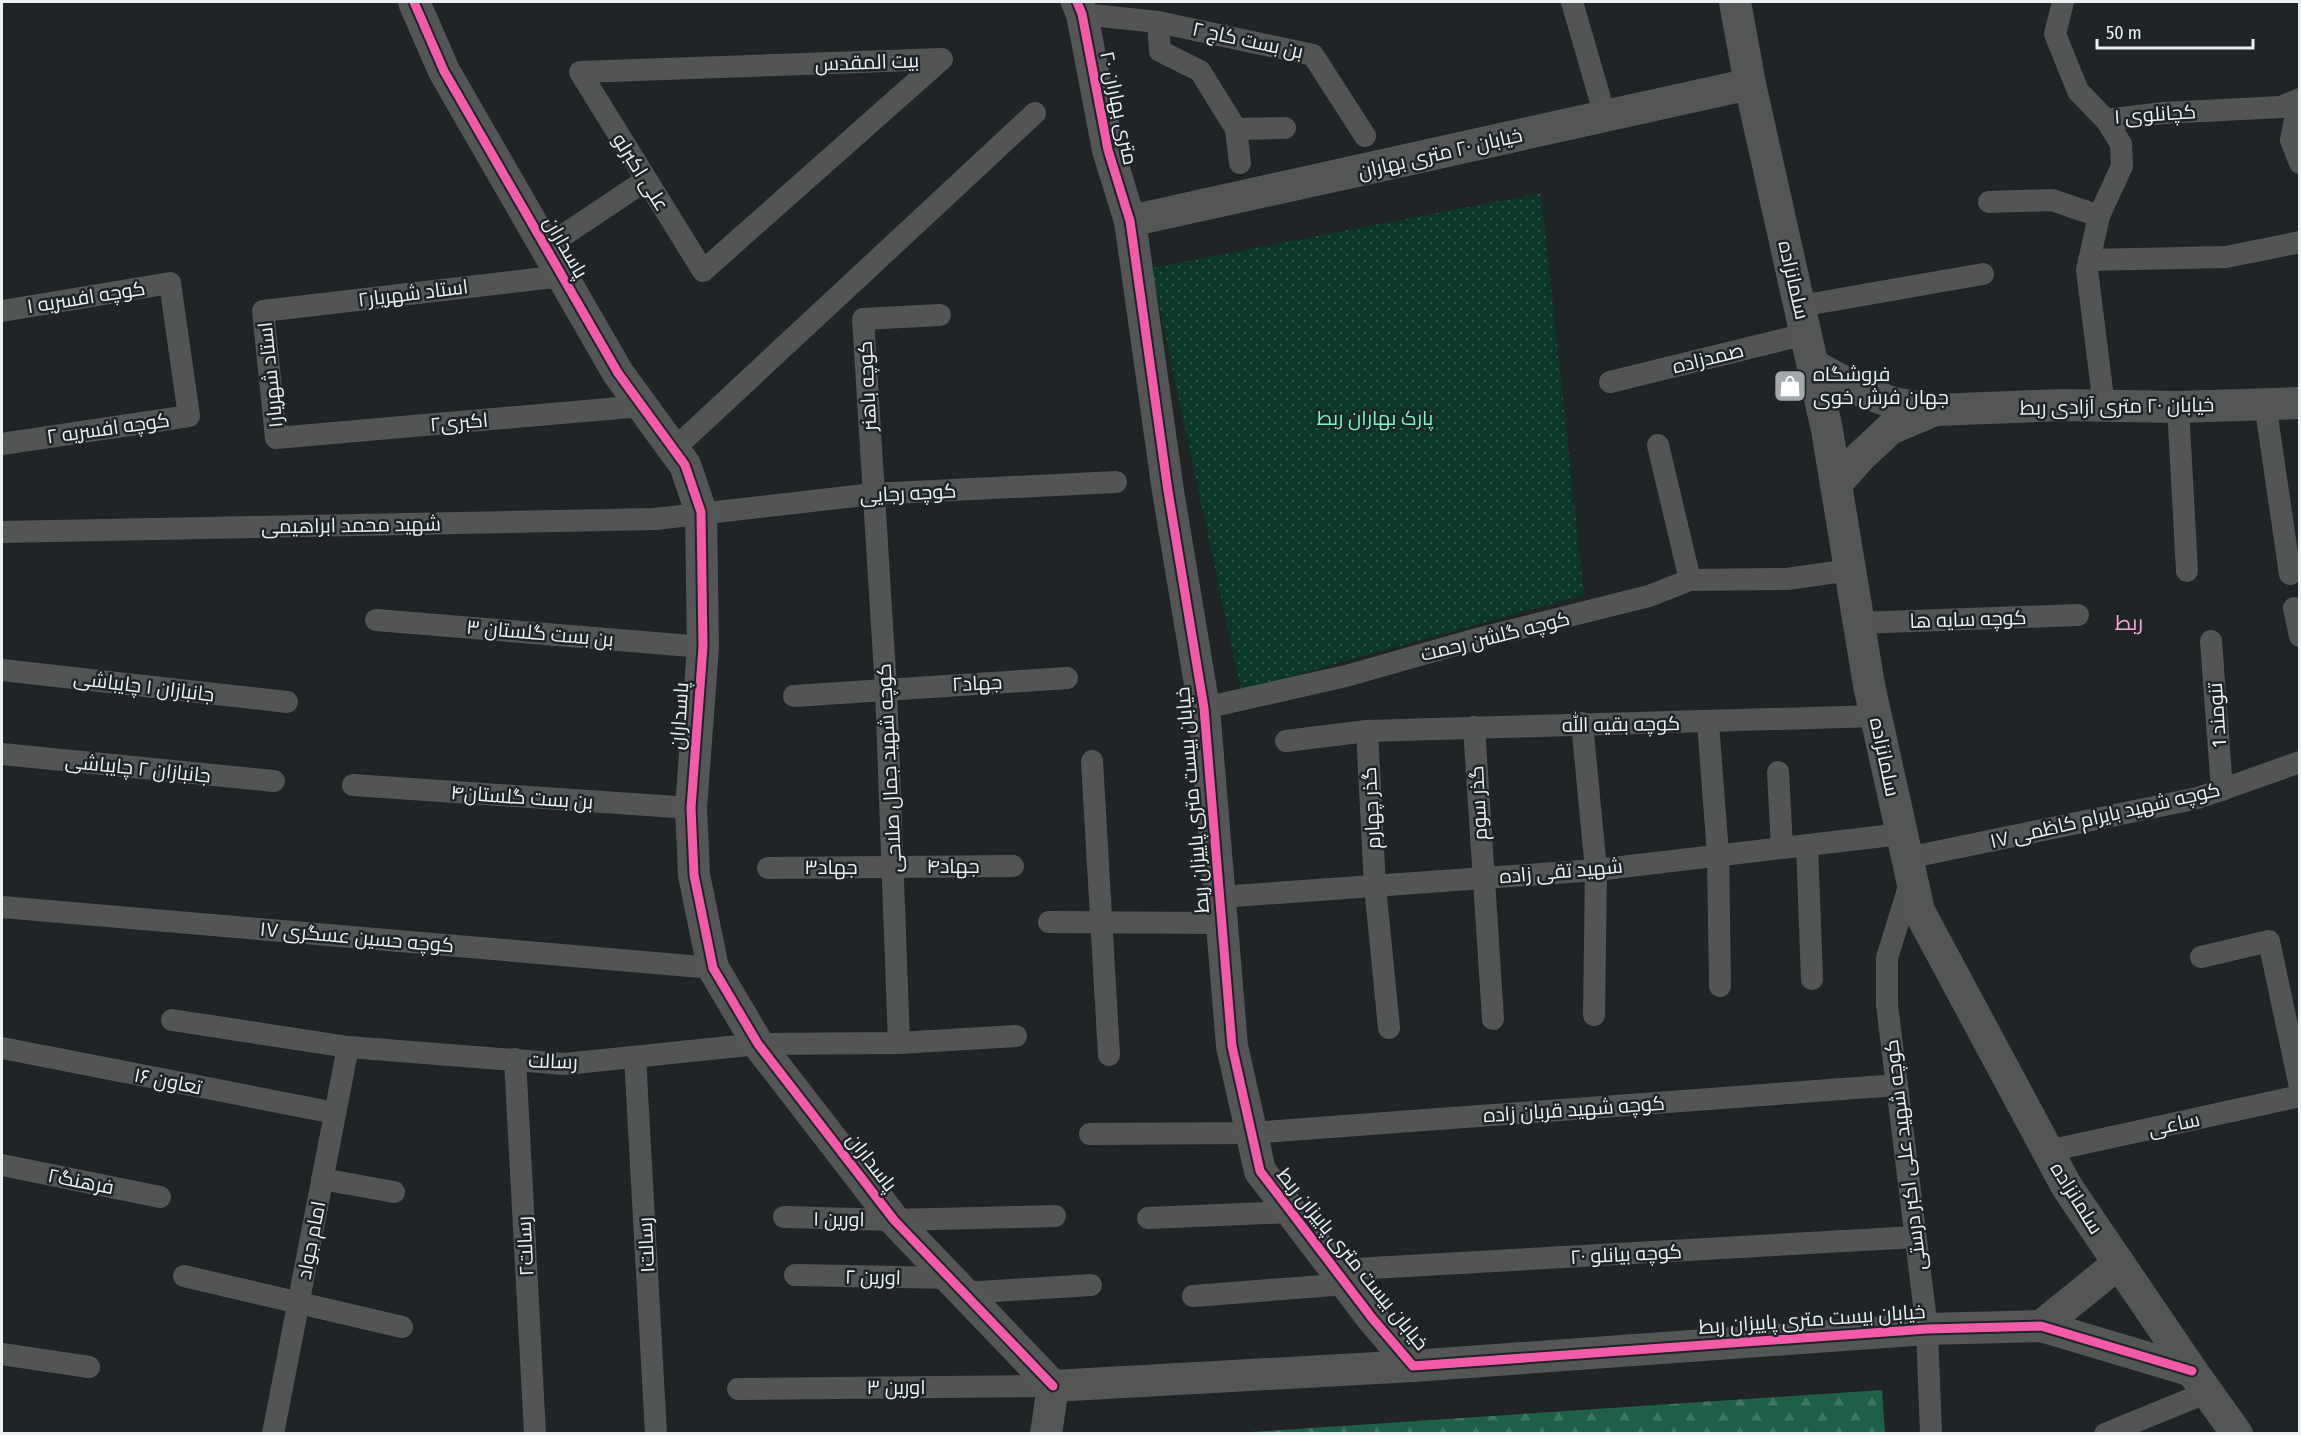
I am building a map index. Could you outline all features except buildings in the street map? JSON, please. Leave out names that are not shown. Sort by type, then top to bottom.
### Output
[{"type":"street","name":"پاسداران","points":[[414,2],[444,71],[618,373],[685,465],[701,512],[703,647],[691,808],[694,875],[713,968],[758,1044],[894,1220],[1053,1386]]},
{"type":"street","points":[[1572,2],[1605,116]]},
{"type":"street","name":"سلمانزاده","points":[[1735,2],[1750,84],[1813,365],[1876,716],[1918,911],[2067,1187],[2237,1434]]},
{"type":"street","name":"کچانلوی ۱","points":[[2063,2],[2055,34],[2078,91],[2106,120],[2163,112],[2281,107],[2299,99]]},
{"type":"street","name":"بن بست کاج ۲","points":[[1079,8],[1229,35],[1313,55],[1365,136]]},
{"type":"street","name":"۲۰ متری بهاران","points":[[1079,8],[1108,150],[1130,221]]},
{"type":"street","points":[[1158,22],[1160,51],[1200,71],[1236,129],[1240,163]]},
{"type":"street","name":"بیت المقدس","points":[[580,72],[942,59],[703,272]]},
{"type":"street","name":"علی اکبرلو","points":[[580,72],[703,272]]},
{"type":"street","name":"خیابان ۲۰ متری بهاران","points":[[1130,221],[1750,84]]},
{"type":"street","points":[[2299,99],[2291,140],[2300,163]]},
{"type":"street","points":[[674,449],[1035,113]]},
{"type":"street","points":[[2104,406],[2087,270],[2099,216],[2122,166],[2121,144],[2106,120]]},
{"type":"street","points":[[1236,129],[1285,128]]},
{"type":"street","points":[[546,247],[646,180]]},
{"type":"street","points":[[1989,202],[2052,200],[2099,216]]},
{"type":"street","name":"خیابان بیست متری پاییزان ربط","points":[[1130,221],[1168,491],[1204,708],[1232,1046],[1260,1171],[1413,1366],[1926,1329],[2041,1326],[2200,1382]]},
{"type":"street","points":[[2089,260],[2226,257],[2300,242]]},
{"type":"street","name":"صمدزاده","points":[[1610,382],[1803,320],[1983,274]]},
{"type":"street","name":"استاد شهریار۲","points":[[263,311],[562,276]]},
{"type":"street","name":"کوچه افسریه ۱","points":[[2,311],[170,284]]},
{"type":"street","name":"کوچه افسریه ۲","points":[[2,444],[189,416],[170,284]]},
{"type":"street","name":"استاد شهریار۱","points":[[263,311],[276,438]]},
{"type":"street","name":"کوچه باهنر","points":[[873,494],[863,319],[940,315]]},
{"type":"street","points":[[1813,365],[1859,390],[1882,399],[1935,410]]},
{"type":"street","points":[[2265,403],[2290,574]]},
{"type":"street","name":"خیابان ۲۰ متری آزادی ربط","points":[[1935,410],[2300,403]]},
{"type":"street","name":"اکبری۲","points":[[276,438],[642,406]]},
{"type":"street","points":[[2178,407],[2187,571]]},
{"type":"street","points":[[1836,484],[1890,429],[1935,410]]},
{"type":"street","points":[[1658,445],[1690,580]]},
{"type":"street","name":"کوچه رجایی","points":[[701,512],[873,494],[1116,482]]},
{"type":"street","name":"کوچه شهید جمال صلاحی","points":[[873,494],[886,689],[899,1043]]},
{"type":"street","name":"شهید محمد ابراهیمی","points":[[2,532],[655,519],[701,512]]},
{"type":"street","name":"کوچه گلشن رحمت","points":[[1204,708],[1346,676],[1473,640],[1649,596],[1690,580],[1747,582],[1850,570]]},
{"type":"street","points":[[2294,608],[2300,636]]},
{"type":"street","name":"کوچه سایه ها","points":[[1859,623],[2078,615]]},
{"type":"street","name":"بن بست گلستان ۳","points":[[376,620],[703,647]]},
{"type":"street","name":"تنومند 1","points":[[2211,641],[2222,790]]},
{"type":"street","name":"جانبازان ۱ چایباشی","points":[[2,670],[287,702]]},
{"type":"street","name":"جهاد۲","points":[[795,696],[1067,678]]},
{"type":"street","name":"کوچه بقیه الله","points":[[1286,741],[1367,731],[1582,723],[1708,723],[1876,716]]},
{"type":"street","points":[[1582,723],[1596,870],[1594,1015]]},
{"type":"street","points":[[1708,723],[1718,854],[1719,986]]},
{"type":"street","name":"گذر سوم","points":[[1474,727],[1482,878],[1493,1019]]},
{"type":"street","name":"گذر چهارم","points":[[1367,731],[1375,886],[1389,1028]]},
{"type":"street","name":"جانبازان ۲ چایباشی","points":[[2,754],[273,782]]},
{"type":"street","points":[[1092,761],[1103,923],[1108,1055]]},
{"type":"street","name":"کوچه شهید بایرام کاظمی ۱۷","points":[[1907,857],[2198,798],[2300,762]]},
{"type":"street","points":[[1778,772],[1782,848]]},
{"type":"street","name":"بن بست گلستان۴","points":[[353,785],[691,808]]},
{"type":"street","points":[[1807,845],[1812,979]]},
{"type":"street","name":"شهید تقی زاده","points":[[1049,922],[1103,923],[1220,910],[1375,886],[1596,870],[1807,845],[1907,857]]},
{"type":"street","name":"کوچه شهید علی اکبر درستی","points":[[1907,857],[1887,957],[1887,1005],[1926,1329],[1931,1434]]},
{"type":"street","name":"جهاد۴","points":[[894,867],[1013,866]]},
{"type":"street","name":"جهاد۳","points":[[768,868],[894,867]]},
{"type":"street","name":"کوچه حسین عسگری ۱۷","points":[[2,907],[713,968]]},
{"type":"street","points":[[2201,957],[2269,941],[2300,1087]]},
{"type":"street","name":"رسالت","points":[[172,1020],[348,1047],[565,1064],[758,1044],[899,1043],[1016,1036]]},
{"type":"street","name":"امام جواد","points":[[273,1434],[348,1047]]},
{"type":"street","name":"تعاون ۱۶","points":[[2,1048],[335,1113]]},
{"type":"street","name":"رسالت۱","points":[[635,1057],[656,1434]]},
{"type":"street","name":"رسالت۲","points":[[515,1059],[535,1434]]},
{"type":"street","name":"کوچه شهید قربان زاده","points":[[1090,1134],[1251,1133],[1897,1085]]},
{"type":"street","name":"ساعی","points":[[2048,1151],[2300,1096]]},
{"type":"street","name":"فرهنگ۲","points":[[2,1165],[160,1197]]},
{"type":"street","points":[[322,1179],[394,1192]]},
{"type":"street","points":[[1148,1218],[1292,1212]]},
{"type":"street","name":"اورین ۱","points":[[784,1218],[894,1220],[1055,1216]]},
{"type":"street","name":"کوچه بیانلو ۲۰","points":[[1193,1296],[1342,1277],[1915,1237]]},
{"type":"street","points":[[2041,1326],[2119,1263]]},
{"type":"street","name":"اورین ۲","points":[[795,1275],[957,1286],[1091,1285]]},
{"type":"street","points":[[184,1276],[402,1327]]},
{"type":"street","points":[[2,1354],[89,1367]]},
{"type":"street","points":[[1046,1434],[1053,1386],[1413,1366]]},
{"type":"street","points":[[2105,1434],[2200,1382]]},
{"type":"street","name":"اورین ۳","points":[[738,1389],[1053,1386]]},
{"type":"green space","name":"پارک بهاران ربط","points":[[1541,193],[1584,595],[1241,690],[1151,268]]},
{"type":"green space","points":[[1882,1390],[1885,1433],[1236,1433]]},
{"type":"cycle path","points":[[414,2],[444,71],[618,373],[685,465],[701,512],[703,647],[691,808],[694,875],[713,968],[758,1044],[894,1220],[1053,1386]]},
{"type":"cycle path","points":[[1077,2],[1082,14],[1108,150],[1130,221],[1168,491],[1204,708],[1232,1046],[1260,1171],[1372,1318],[1413,1366],[1927,1329],[2041,1326],[2192,1371]]},
{"type":"place","name":"فروشگاه جهان فرش خوی","points":[[1790,386]]},
{"type":"district","name":"ربط","points":[[2129,623]]}]
